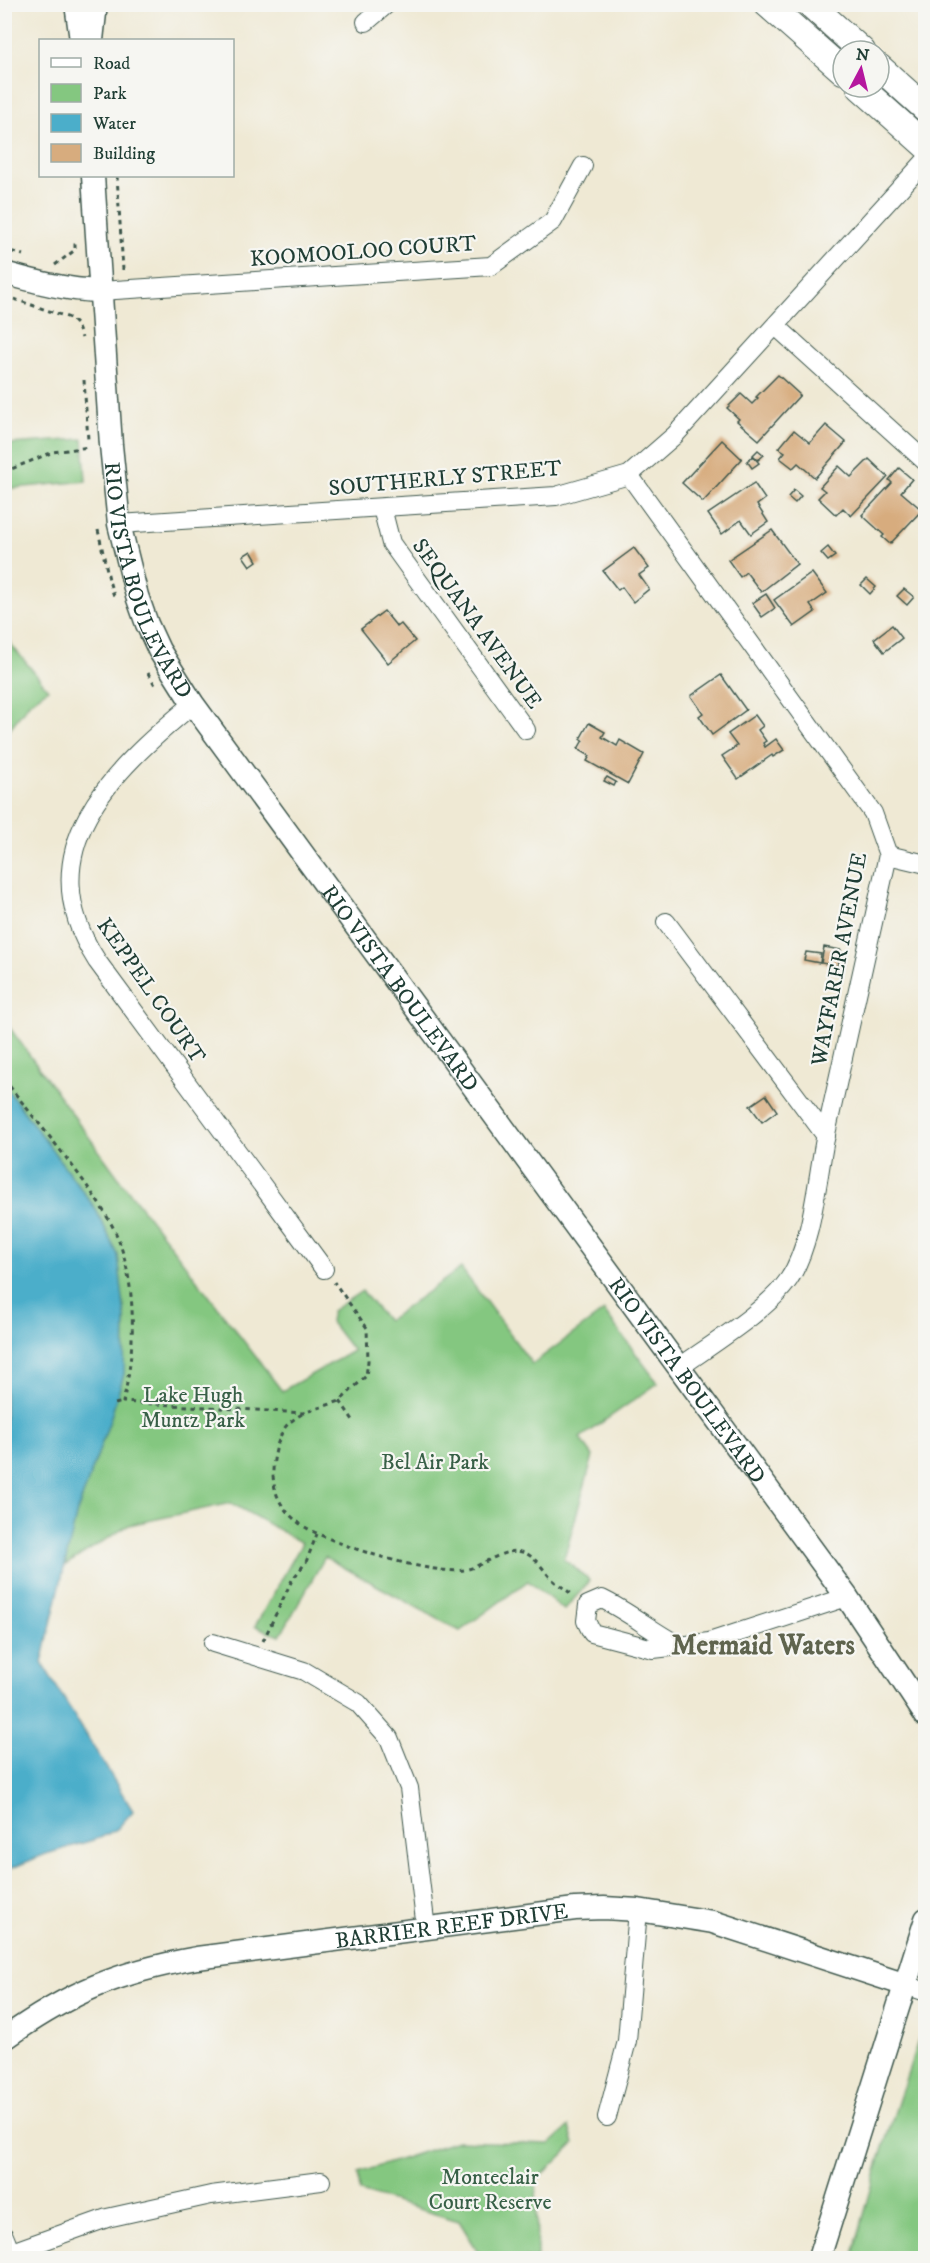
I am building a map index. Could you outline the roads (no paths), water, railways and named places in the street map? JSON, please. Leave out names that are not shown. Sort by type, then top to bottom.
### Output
[{"type":"main road","points":[[767,4],[831,60]]},
{"type":"main road","points":[[810,4],[849,39]]},
{"type":"main road","points":[[891,78],[926,109]]},
{"type":"main road","points":[[873,99],[926,146]]},
{"type":"street","points":[[76,4],[81,39]]},
{"type":"street","points":[[92,39],[96,4]]},
{"type":"street","points":[[366,22],[387,4]]},
{"type":"street","name":"SOUTHERLY STREET","points":[[119,524],[556,496],[629,475],[675,435],[926,160]]},
{"type":"street","name":"KOOMOOLOO COURT","points":[[100,291],[491,266],[553,221],[583,166]]},
{"type":"street","name":"RIO VISTA BOULEVARD","points":[[93,177],[119,524],[137,596],[159,650],[193,704],[847,1597],[926,1716]]},
{"type":"street","points":[[4,273],[44,285],[72,290],[100,291]]},
{"type":"street","points":[[776,326],[926,462]]},
{"type":"street","name":"WAYFARER AVENUE","points":[[629,475],[873,813],[888,855],[826,1136],[807,1234],[799,1259],[789,1279],[766,1304],[680,1367]]},
{"type":"street","name":"SEQUANA AVENUE","points":[[382,508],[391,543],[526,730]]},
{"type":"street","name":"KEPPEL COURT","points":[[193,704],[170,723],[132,761],[105,790],[87,814],[78,834],[70,876],[74,911],[86,945],[97,961],[324,1269]]},
{"type":"street","points":[[888,855],[926,864]]},
{"type":"street","points":[[666,922],[826,1136]]},
{"type":"street","points":[[680,1646],[602,1599],[588,1605],[586,1621],[592,1633],[653,1649],[680,1646],[709,1642],[847,1597]]},
{"type":"street","points":[[213,1643],[304,1671],[358,1703],[389,1738],[409,1788],[426,1929]]},
{"type":"street","name":"BARRIER REEF DRIVE","points":[[4,2039],[34,2018],[76,1994],[106,1981],[165,1964],[575,1909],[638,1910],[713,1922],[916,1989]]},
{"type":"street","points":[[607,2117],[627,2041],[638,1910]]},
{"type":"street","points":[[819,2259],[916,1989],[926,1920]]},
{"type":"street","points":[[10,2249],[107,2218],[211,2195],[321,2181]]},
{"type":"water","points":[[5,1086],[95,1208],[118,1255],[125,1318],[124,1374],[77,1512],[42,1663],[133,1811],[117,1829],[100,1838],[46,1854],[5,1871]]},
{"type":"district","name":"Mermaid Waters","points":[[763,1644]]},
{"type":"park label","name":"Lake Hugh Muntz Park","points":[[193,1406]]},
{"type":"park label","name":"Bel Air Park","points":[[435,1461]]},
{"type":"park label","name":"Monteclair Court Reserve","points":[[490,2188]]}]
